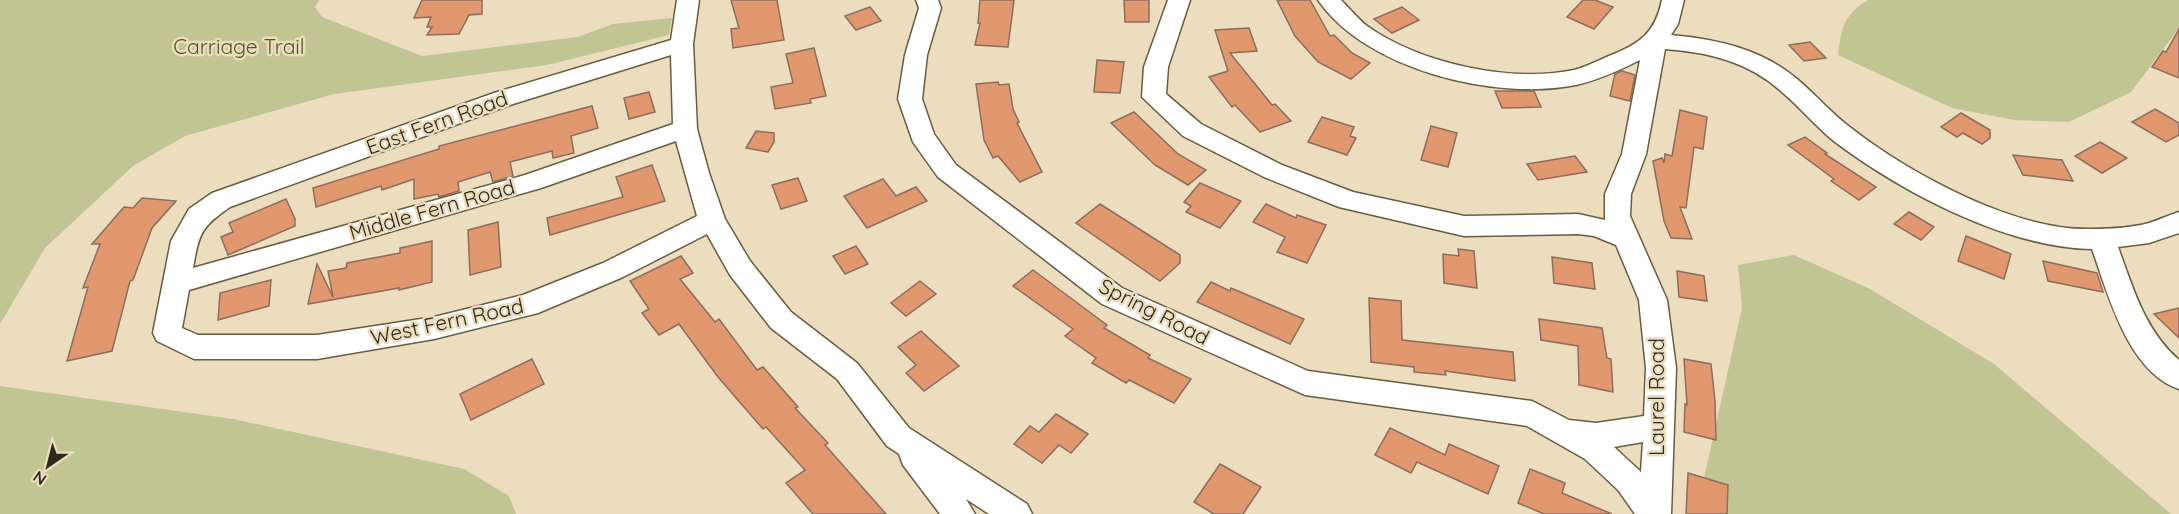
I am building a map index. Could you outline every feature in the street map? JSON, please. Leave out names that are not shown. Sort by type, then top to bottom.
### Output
[{"type":"street","points":[[688,0],[682,44],[685,129],[696,173],[712,220],[740,268],[781,320],[848,371],[959,514]]},
{"type":"street","name":"Spring Road","points":[[927,0],[930,8],[916,55],[910,99],[922,136],[947,171],[1112,296],[1305,383],[1532,414],[1567,431],[1596,450],[1629,480],[1655,514]]},
{"type":"street","points":[[1179,0],[1156,67],[1154,97],[1192,130],[1273,171],[1348,200],[1464,226],[1589,225],[1626,238]]},
{"type":"street","points":[[1329,0],[1360,32],[1409,57],[1480,77],[1537,80],[1577,77],[1643,51],[1664,30],[1673,0]]},
{"type":"street","points":[[1655,41],[1701,44],[1732,52],[1773,72],[1842,134],[1924,186],[1956,203],[2012,224],[2074,238],[2151,233],[2179,222]]},
{"type":"street","name":"Laurel Road","points":[[1655,41],[1634,154],[1618,194],[1617,216],[1653,300],[1661,368],[1655,514]]},
{"type":"street","name":"East Fern Road","points":[[177,283],[184,241],[198,216],[221,200],[505,98],[682,44]]},
{"type":"street","name":"Middle Fern Road","points":[[177,283],[532,182],[685,129]]},
{"type":"street","points":[[1560,224],[1600,208],[1618,194]]},
{"type":"street","name":"West Fern Road","points":[[177,283],[167,333],[194,347],[317,347],[434,328],[528,305],[613,270],[712,220]]},
{"type":"street","points":[[2101,237],[2131,320],[2157,358],[2179,377]]},
{"type":"street","name":"Spring Road","points":[[1567,431],[1596,436],[1659,427]]},
{"type":"street","points":[[898,436],[1016,514]]},
{"type":"green space","name":"Carriage Trail","points":[[0,0],[319,0],[315,7],[322,17],[422,56],[578,37],[613,24],[672,18],[669,35],[547,65],[334,94],[185,136],[133,166],[45,248],[0,324]]},
{"type":"green space","points":[[1868,0],[2179,0],[2179,28],[2131,92],[2069,122],[2014,120],[1952,108],[1838,55],[1845,23],[1860,5]]},
{"type":"green space","points":[[1794,255],[1870,289],[1994,364],[2171,514],[1696,514],[1742,308],[1738,265]]},
{"type":"green space","points":[[0,386],[233,419],[464,469],[509,496],[516,514],[0,514]]},
{"type":"building","points":[[422,0],[482,0],[482,14],[469,15],[459,34],[427,35],[432,27],[427,27],[431,17],[414,18]]},
{"type":"building","points":[[731,0],[777,0],[784,40],[733,48],[731,29],[739,28]]},
{"type":"building","points":[[980,0],[1014,0],[1008,47],[975,45],[980,23],[978,23]]},
{"type":"building","points":[[1124,0],[1149,0],[1149,22],[1125,22]]},
{"type":"building","points":[[1277,0],[1310,0],[1330,36],[1334,35],[1352,53],[1370,63],[1351,79],[1318,62],[1295,36]]},
{"type":"building","points":[[1583,0],[1595,0],[1613,7],[1594,29],[1567,17]]},
{"type":"building","points":[[870,7],[881,21],[856,30],[845,16]]},
{"type":"building","points":[[1402,7],[1419,20],[1392,33],[1374,19]]},
{"type":"building","points":[[1249,28],[1257,51],[1230,53],[1272,105],[1275,104],[1291,121],[1260,132],[1235,105],[1232,107],[1209,77],[1228,71],[1215,30]]},
{"type":"building","points":[[2179,29],[2179,78],[2152,67],[2163,51],[2166,52]]},
{"type":"building","points":[[1810,42],[1826,58],[1804,61],[1789,45]]},
{"type":"building","points":[[814,48],[826,96],[810,99],[811,103],[775,109],[771,87],[793,83],[786,54]]},
{"type":"building","points":[[1097,60],[1124,62],[1120,93],[1094,92]]},
{"type":"building","points":[[1622,71],[1635,75],[1630,101],[1610,96],[1615,74]]},
{"type":"building","points":[[998,82],[999,85],[1009,84],[1013,109],[1019,122],[1017,123],[1042,172],[1020,182],[998,156],[993,158],[984,140],[976,84]]},
{"type":"building","points":[[1495,91],[1534,91],[1541,107],[1502,108]]},
{"type":"building","points":[[649,92],[655,112],[629,119],[624,98]]},
{"type":"building","points":[[592,106],[598,128],[571,136],[574,153],[553,158],[552,151],[510,162],[513,176],[493,182],[490,172],[458,182],[459,191],[439,197],[438,194],[414,199],[414,179],[382,190],[381,186],[316,207],[313,188],[439,149],[439,146]]},
{"type":"building","points":[[2155,109],[2179,123],[2179,135],[2166,142],[2132,122]]},
{"type":"building","points":[[1680,110],[1707,117],[1703,149],[1694,147],[1686,208],[1680,207],[1692,239],[1671,238],[1664,221],[1653,161],[1662,158],[1664,163],[1665,154],[1672,156]]},
{"type":"building","points":[[1134,112],[1178,154],[1206,170],[1188,185],[1155,165],[1111,123]]},
{"type":"building","points":[[1961,113],[1990,130],[1990,138],[1982,144],[1963,133],[1957,137],[1941,127]]},
{"type":"building","points":[[1322,117],[1354,127],[1350,136],[1356,138],[1347,155],[1308,142]]},
{"type":"building","points":[[1431,126],[1457,133],[1448,167],[1421,160]]},
{"type":"building","points":[[756,131],[774,133],[774,142],[768,152],[746,148]]},
{"type":"building","points":[[1805,137],[1827,153],[1825,154],[1876,187],[1859,200],[1831,181],[1834,179],[1788,145]]},
{"type":"building","points":[[2100,142],[2127,158],[2102,173],[2075,156]]},
{"type":"building","points":[[2013,155],[2062,160],[2073,181],[2023,175]]},
{"type":"building","points":[[1575,156],[1587,172],[1538,180],[1527,164]]},
{"type":"building","points":[[652,165],[665,201],[550,235],[547,218],[623,197],[616,177]]},
{"type":"building","points":[[798,178],[807,201],[781,209],[772,185]]},
{"type":"building","points":[[883,179],[896,196],[916,187],[927,201],[867,228],[844,196]]},
{"type":"building","points":[[1200,183],[1241,201],[1220,228],[1186,212],[1191,206],[1184,202]]},
{"type":"building","points":[[142,198],[176,201],[152,228],[133,280],[130,281],[112,351],[67,361],[88,287],[83,288],[100,244],[92,244],[124,207],[133,208]]},
{"type":"building","points":[[286,199],[295,219],[295,226],[228,255],[221,237],[233,232],[229,223]]},
{"type":"building","points":[[1100,204],[1180,255],[1180,263],[1160,281],[1076,223]]},
{"type":"building","points":[[1266,204],[1296,218],[1297,215],[1326,225],[1307,263],[1277,252],[1285,237],[1253,222]]},
{"type":"building","points":[[1909,212],[1934,227],[1921,240],[1894,224]]},
{"type":"building","points":[[498,222],[501,267],[470,275],[468,230]]},
{"type":"building","points":[[1966,236],[2011,254],[2004,279],[1958,261]]},
{"type":"building","points":[[432,241],[432,282],[399,290],[399,288],[308,304],[317,264],[333,297],[328,271],[346,268],[347,263],[400,253],[400,248]]},
{"type":"building","points":[[856,246],[868,264],[845,274],[833,256]]},
{"type":"building","points":[[1458,249],[1474,251],[1477,288],[1444,283],[1443,254],[1459,256]]},
{"type":"building","points":[[681,256],[693,273],[680,279],[715,322],[719,319],[757,370],[763,367],[798,407],[795,408],[828,443],[825,445],[886,514],[813,514],[786,483],[805,470],[766,427],[763,429],[718,377],[679,324],[659,335],[642,313],[649,309],[630,281]]},
{"type":"building","points":[[1552,257],[1592,263],[1595,289],[1554,283]]},
{"type":"building","points":[[2043,261],[2097,273],[2103,292],[2048,281]]},
{"type":"building","points":[[1033,270],[1107,325],[1104,328],[1150,355],[1148,358],[1191,379],[1174,403],[1129,380],[1126,383],[1092,363],[1096,358],[1065,336],[1073,329],[1013,286]]},
{"type":"building","points":[[1677,271],[1704,276],[1707,301],[1679,297]]},
{"type":"building","points":[[271,280],[269,306],[218,320],[220,293]]},
{"type":"building","points":[[920,281],[936,294],[906,316],[891,303]]},
{"type":"building","points":[[1211,282],[1230,291],[1231,288],[1304,319],[1290,344],[1197,302]]},
{"type":"building","points":[[1369,298],[1401,301],[1402,340],[1513,352],[1515,381],[1445,371],[1446,375],[1414,372],[1414,367],[1371,362]]},
{"type":"building","points":[[2179,308],[2179,338],[2154,314]]},
{"type":"building","points":[[1539,319],[1602,328],[1607,358],[1611,359],[1613,392],[1579,385],[1578,346],[1541,340]]},
{"type":"building","points":[[921,331],[959,366],[924,391],[906,373],[916,365],[898,347]]},
{"type":"building","points":[[532,359],[544,384],[471,420],[460,394]]},
{"type":"building","points":[[1684,359],[1711,364],[1716,440],[1684,432],[1685,404],[1687,405]]},
{"type":"building","points":[[1056,414],[1088,434],[1071,453],[1059,445],[1042,463],[1014,444],[1030,426],[1039,432]]},
{"type":"building","points":[[1390,428],[1445,455],[1449,444],[1499,466],[1488,494],[1417,462],[1411,473],[1375,455]]},
{"type":"building","points":[[1220,464],[1261,487],[1243,514],[1214,514],[1194,502]]},
{"type":"building","points":[[1530,469],[1565,483],[1562,493],[1612,514],[1544,514],[1518,503]]},
{"type":"building","points":[[1688,473],[1728,485],[1727,514],[1686,514]]}]
